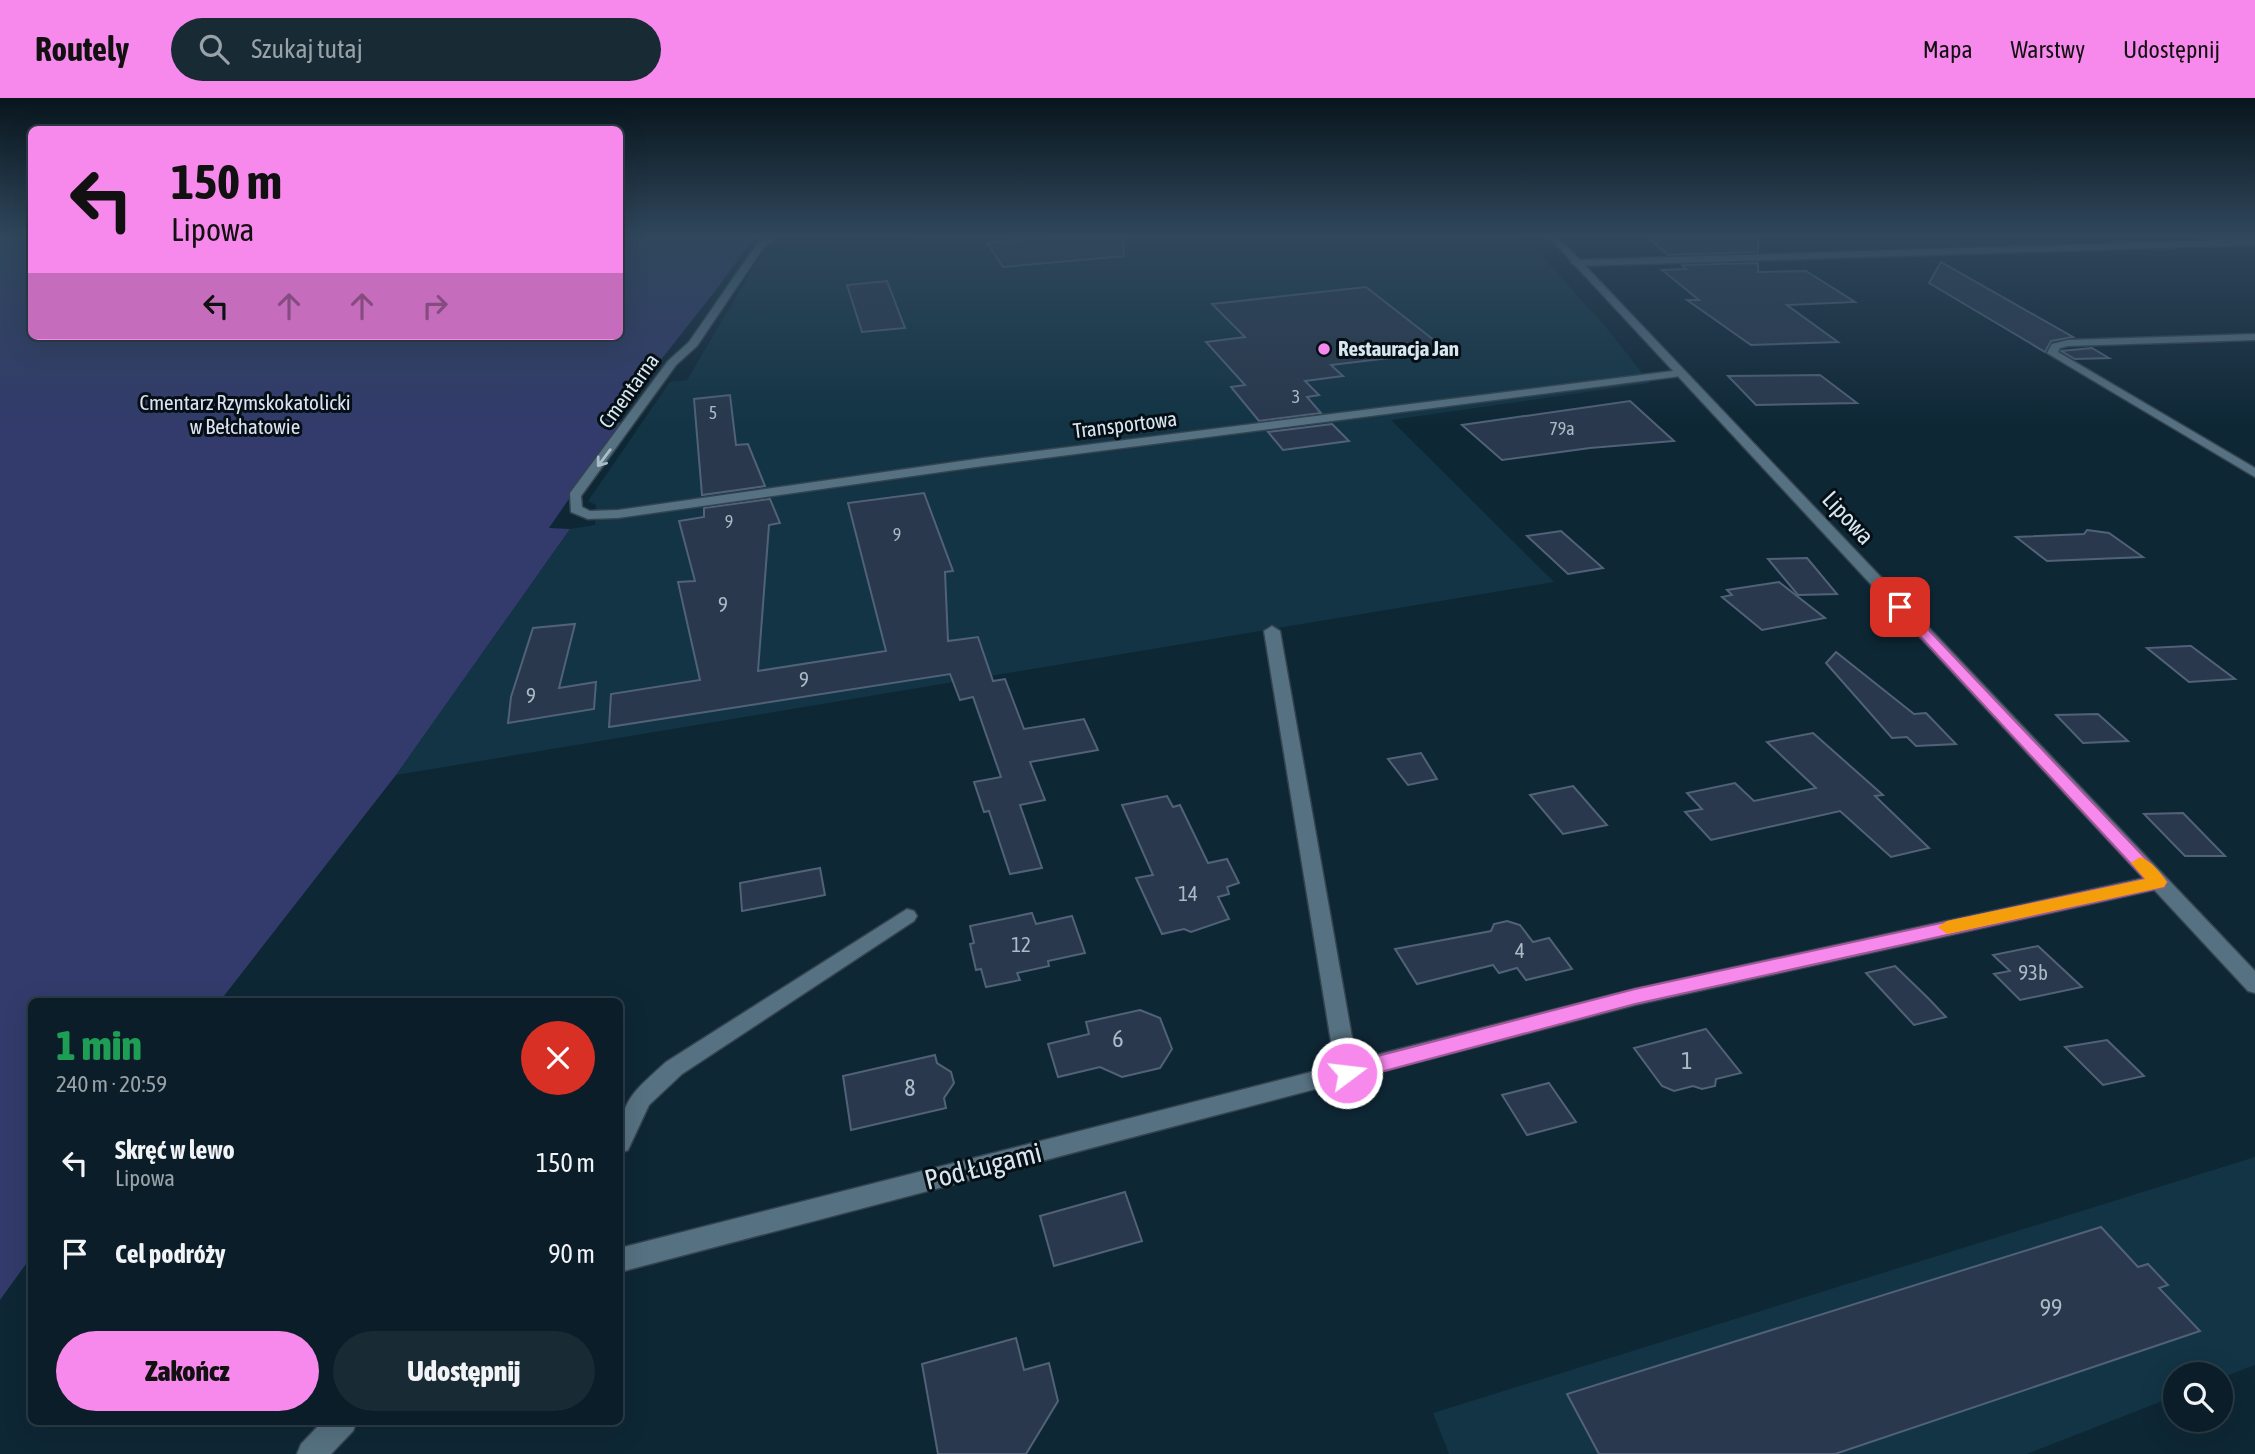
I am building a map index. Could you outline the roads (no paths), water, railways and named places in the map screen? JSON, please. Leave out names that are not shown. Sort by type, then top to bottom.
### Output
[{"type":"street","name":"Cmentarna","points":[[576,509],[575,496],[672,363],[693,344],[724,299]]},
{"type":"street","name":"Lipowa","points":[[1611,299],[2255,985]]},
{"type":"street","points":[[2255,337],[2068,343],[2053,349],[2053,355],[2057,359],[2255,473]]},
{"type":"street","name":"Transportowa","points":[[576,509],[588,515],[618,514],[983,462],[1681,373]]},
{"type":"street","points":[[1272,631],[1347,1073]]},
{"type":"street","name":"Pod Ługami","points":[[623,1259],[1635,997],[2158,882]]},
{"type":"street","points":[[623,1137],[641,1099],[674,1068],[907,916]]},
{"type":"street","points":[[311,1454],[339,1425]]},
{"type":"place","name":"Restauracja Jan","points":[[1324,349]]},
{"type":"park label","name":"Cmentarz Rzymskokatolicki w Bełchatowie","points":[[245,415]]}]
